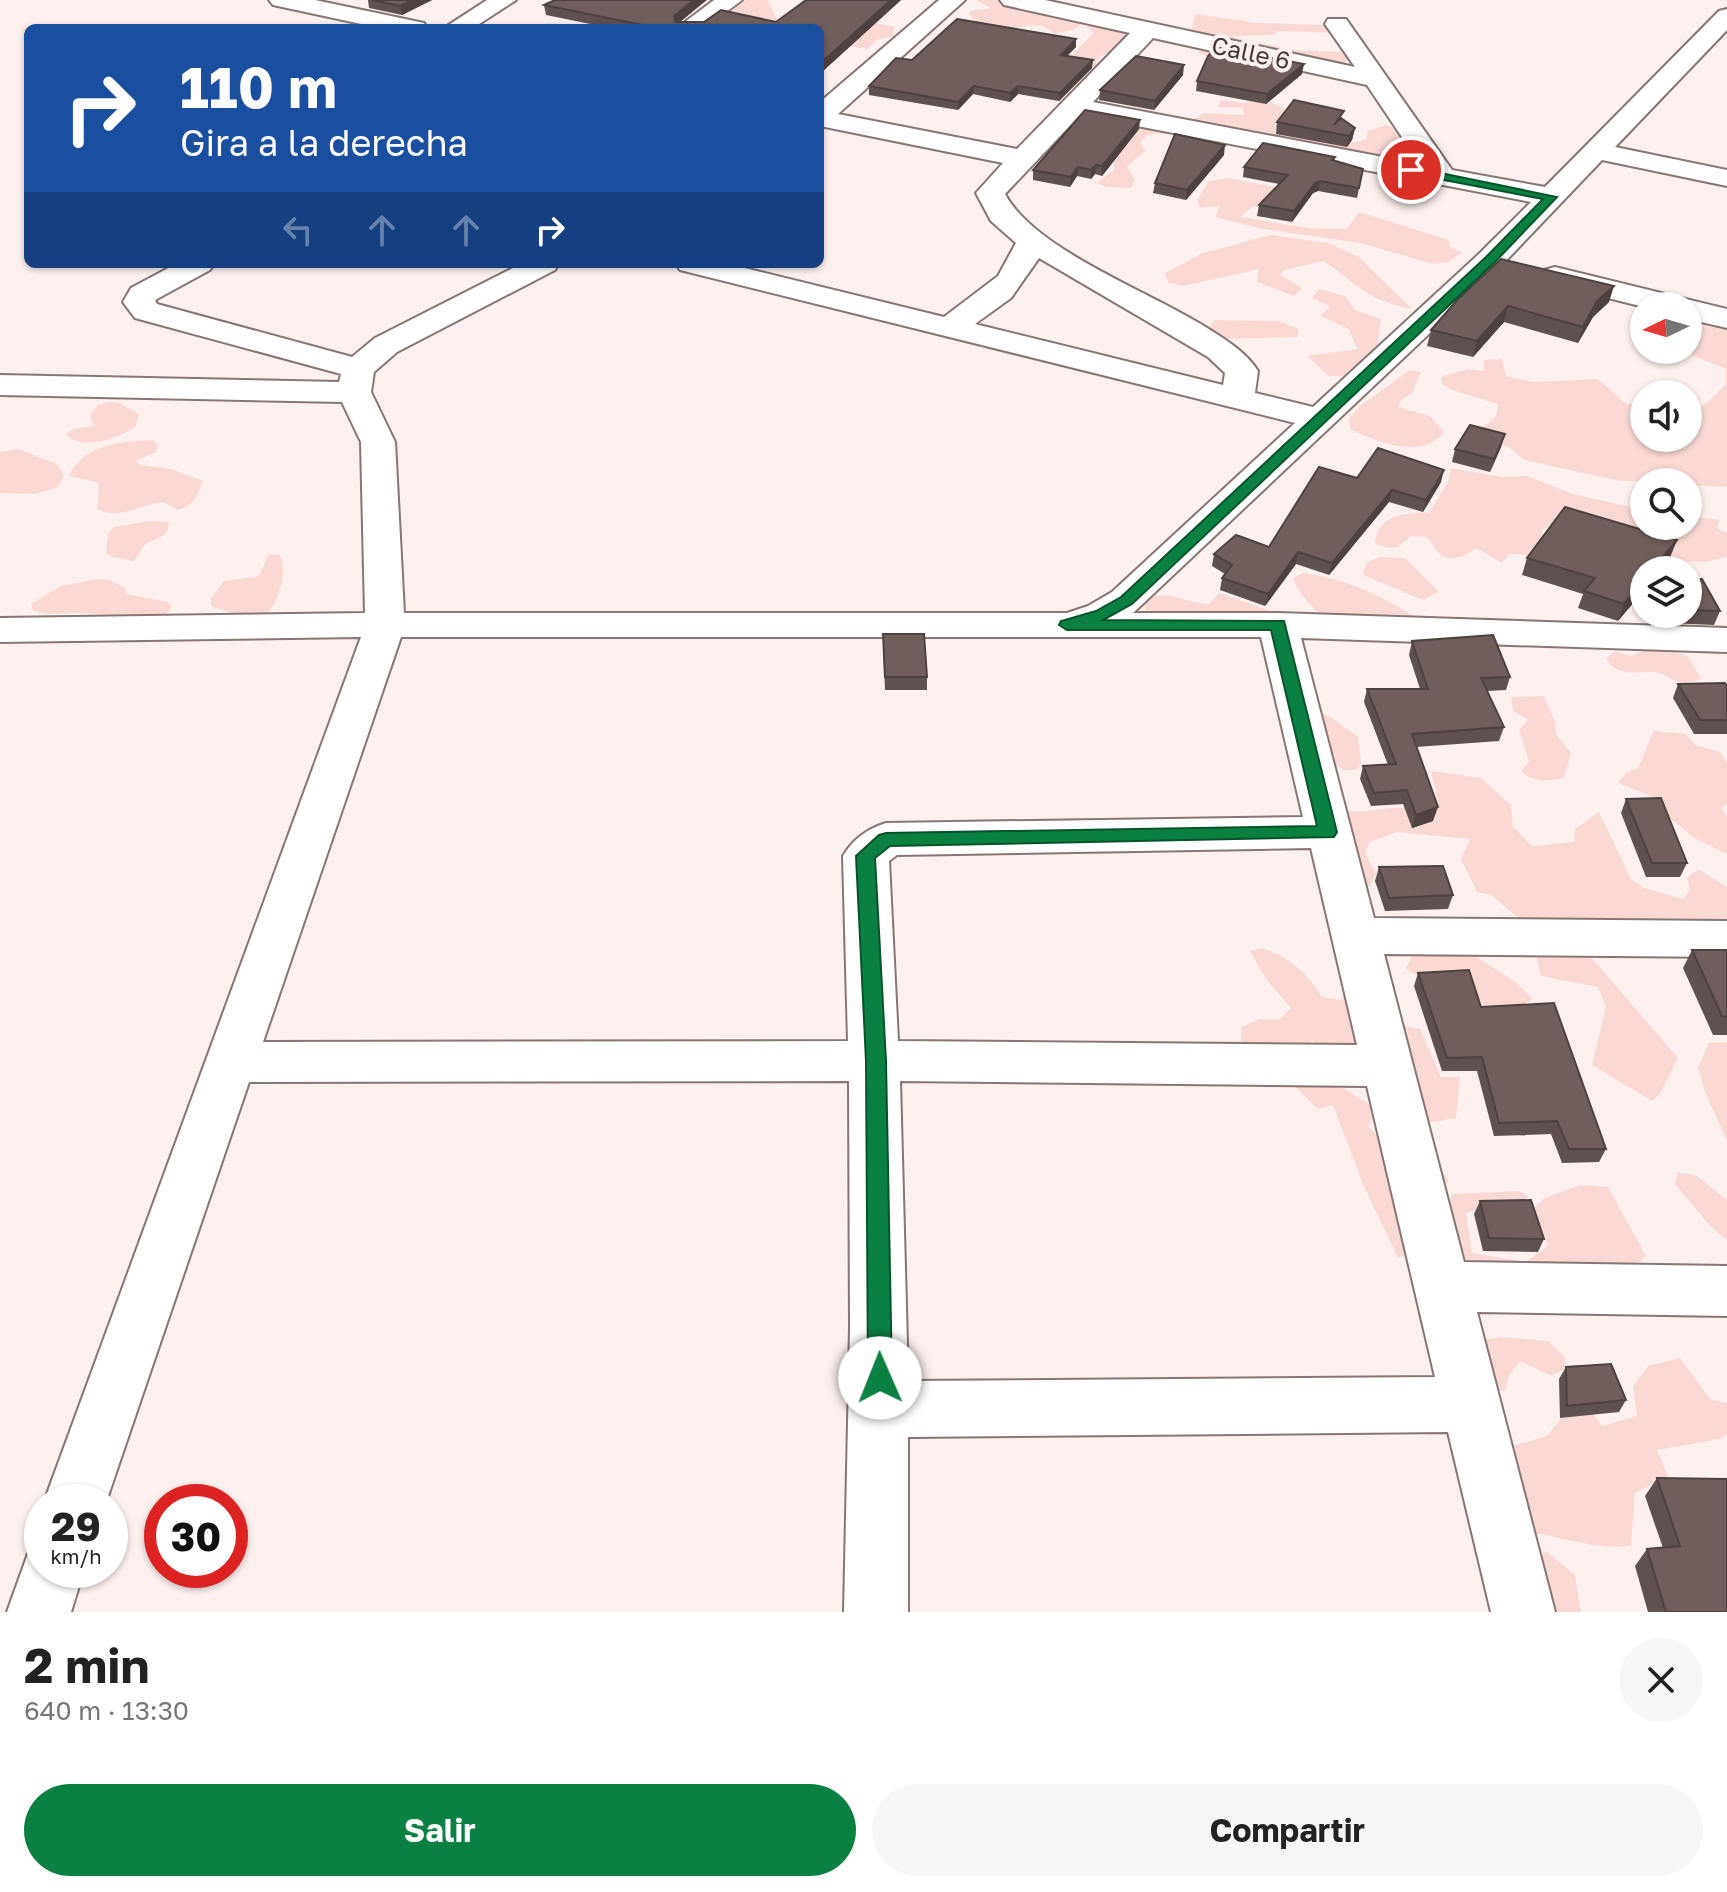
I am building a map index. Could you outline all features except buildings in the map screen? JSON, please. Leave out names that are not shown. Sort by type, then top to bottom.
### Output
[{"type":"street","points":[[281,0],[396,24]]},
{"type":"street","points":[[463,24],[504,0]]},
{"type":"street","points":[[695,24],[730,0]]},
{"type":"street","points":[[824,113],[953,0]]},
{"type":"street","name":"Calle 6","points":[[1012,0],[1376,79]]},
{"type":"street","points":[[1067,625],[1102,615],[1126,600],[1490,260],[1727,16]]},
{"type":"street","points":[[1337,24],[1442,176]]},
{"type":"street","points":[[1147,30],[990,193],[992,202],[1031,241],[1153,308],[1230,356],[1242,371],[1237,397]]},
{"type":"street","points":[[1074,106],[1551,197]]},
{"type":"street","points":[[824,118],[1023,159]]},
{"type":"street","points":[[1597,151],[1727,178]]},
{"type":"street","points":[[952,326],[994,298],[1011,282],[1023,267],[1031,241]]},
{"type":"street","points":[[1490,260],[1630,295]]},
{"type":"street","points":[[192,268],[142,295],[139,302],[146,311],[356,381]]},
{"type":"street","points":[[0,385],[356,381],[386,345],[536,268]]},
{"type":"street","points":[[708,268],[1321,419]]},
{"type":"street","points":[[1702,313],[1727,319]]},
{"type":"street","points":[[81,1484],[385,625],[378,442],[356,381]]},
{"type":"street","points":[[0,630],[385,625],[1278,625],[1727,640]]},
{"type":"street","points":[[1278,625],[1523,1612]]},
{"type":"street","points":[[876,1612],[880,1409],[876,1061],[866,856],[886,839],[1327,832]]},
{"type":"street","points":[[1354,936],[1727,939]]},
{"type":"street","points":[[230,1062],[876,1061],[1387,1066]]},
{"type":"street","points":[[1442,1287],[1727,1291]]},
{"type":"street","points":[[880,1409],[1472,1404]]},
{"type":"street","points":[[39,1612],[46,1588]]},
{"type":"shaded area","points":[[746,0],[768,0],[776,18],[813,22],[776,24],[709,24]]},
{"type":"shaded area","points":[[976,0],[996,0],[1083,23],[1075,29],[1054,34],[1039,26],[985,30],[969,15],[970,11],[991,8]]},
{"type":"shaded area","points":[[1196,14],[1257,23],[1328,25],[1342,33],[1274,31],[1276,35],[1227,36],[1293,50],[1340,52],[1350,60],[1319,72],[1207,56],[1198,53],[1204,47],[1189,36]]},
{"type":"shaded area","points":[[868,21],[894,27],[893,36],[877,40],[867,49],[841,45]]},
{"type":"shaded area","points":[[1093,21],[1131,31],[1124,43],[1097,59],[1095,68],[1070,57],[1093,33],[1087,26]]},
{"type":"shaded area","points":[[1252,99],[1269,101],[1285,109],[1275,124],[1319,141],[1354,142],[1366,139],[1368,131],[1386,125],[1406,132],[1416,164],[1189,122],[1204,113],[1244,115],[1243,108],[1218,107],[1221,100],[1247,103]]},
{"type":"shaded area","points":[[1085,116],[1165,129],[1167,134],[1149,135],[1140,143],[1145,151],[1127,166],[1135,180],[1131,188],[1107,187],[1097,183],[1114,170],[1114,162],[1097,158]]},
{"type":"shaded area","points":[[1228,178],[1274,187],[1281,192],[1250,209],[1242,217],[1308,228],[1347,229],[1359,212],[1449,240],[1449,246],[1462,253],[1448,262],[1432,264],[1361,243],[1263,229],[1215,217],[1220,206],[1200,208],[1197,200],[1209,181]]},
{"type":"shaded area","points":[[1271,235],[1328,243],[1359,257],[1412,309],[1374,297],[1324,261],[1284,270],[1281,275],[1302,288],[1294,296],[1257,282],[1259,269],[1183,286],[1168,282],[1165,273],[1203,253]]},
{"type":"shaded area","points":[[1319,289],[1345,296],[1355,310],[1381,319],[1376,358],[1347,371],[1348,376],[1329,376],[1307,356],[1357,349],[1349,329],[1321,316],[1330,306],[1312,298]]},
{"type":"shaded area","points":[[1215,320],[1279,321],[1298,329],[1298,337],[1215,339],[1206,330]]},
{"type":"shaded area","points":[[1702,326],[1727,330],[1727,487],[1702,486],[1702,468],[1630,468],[1630,481],[1620,481],[1524,460],[1510,448],[1466,430],[1492,420],[1498,404],[1452,390],[1442,384],[1441,377],[1467,369],[1484,371],[1484,360],[1502,359],[1506,376],[1533,382],[1598,379],[1630,404],[1630,452],[1702,452],[1702,406],[1726,384],[1726,369],[1702,359]]},
{"type":"shaded area","points":[[1410,370],[1421,372],[1412,393],[1400,401],[1398,407],[1430,416],[1444,432],[1434,441],[1412,447],[1387,444],[1351,430],[1349,419],[1360,406]]},
{"type":"shaded area","points":[[119,403],[139,414],[136,426],[111,439],[90,443],[72,439],[66,434],[74,429],[94,426],[90,416],[98,405]]},
{"type":"shaded area","points":[[153,440],[158,445],[156,452],[136,461],[140,465],[171,469],[203,481],[195,500],[184,508],[178,510],[163,502],[122,513],[105,512],[97,509],[99,483],[69,476],[84,457],[105,446]]},
{"type":"shaded area","points":[[18,449],[57,464],[64,475],[58,487],[35,494],[0,493],[0,452]]},
{"type":"shaded area","points":[[1451,468],[1502,477],[1527,476],[1573,494],[1630,507],[1630,540],[1567,515],[1542,530],[1543,563],[1521,554],[1509,554],[1502,563],[1476,548],[1463,556],[1448,558],[1437,551],[1427,537],[1410,536],[1394,548],[1375,543],[1381,526],[1394,517],[1429,513],[1448,482]]},
{"type":"shaded area","points":[[1702,518],[1720,520],[1717,528],[1727,533],[1727,557],[1706,562],[1702,562],[1702,556],[1672,556],[1631,540],[1702,540]]},
{"type":"shaded area","points":[[149,521],[169,522],[167,531],[144,546],[134,561],[106,553],[108,533],[114,527]]},
{"type":"shaded area","points":[[269,554],[280,555],[283,578],[268,612],[252,617],[211,606],[211,598],[224,581],[259,576]]},
{"type":"shaded area","points":[[1381,557],[1405,558],[1439,592],[1423,600],[1363,575],[1367,562]]},
{"type":"shaded area","points":[[1303,573],[1334,579],[1364,590],[1420,620],[1337,622],[1316,610],[1300,591],[1293,578]]},
{"type":"shaded area","points":[[109,580],[125,588],[126,594],[168,602],[172,608],[151,620],[33,611],[31,604],[61,586]]},
{"type":"shaded area","points":[[1219,593],[1269,610],[1272,618],[1214,635],[1170,635],[1154,631],[1143,602],[1151,597],[1167,596],[1209,604]]},
{"type":"shaded area","points":[[1654,647],[1688,656],[1701,679],[1684,683],[1659,673],[1620,671],[1606,658],[1615,651],[1631,656]]},
{"type":"shaded area","points":[[1544,696],[1555,722],[1556,734],[1571,753],[1564,778],[1536,779],[1521,771],[1529,761],[1519,730],[1528,720],[1513,711],[1511,697]]},
{"type":"shaded area","points":[[1319,712],[1358,737],[1361,763],[1357,770],[1344,770],[1335,765],[1335,755],[1315,750]]},
{"type":"shaded area","points":[[1654,731],[1686,734],[1695,745],[1720,752],[1727,763],[1727,804],[1721,808],[1727,816],[1727,854],[1696,839],[1671,819],[1656,798],[1618,783],[1626,773],[1638,768]]},
{"type":"shaded area","points":[[1431,771],[1481,778],[1511,805],[1513,826],[1532,846],[1574,842],[1575,829],[1599,812],[1631,879],[1644,888],[1683,899],[1690,890],[1687,878],[1698,869],[1727,887],[1727,930],[1528,926],[1491,895],[1477,892],[1461,859],[1470,839],[1397,832],[1370,842],[1365,853],[1376,874],[1370,886],[1361,891],[1344,810],[1439,806]]},
{"type":"shaded area","points":[[1563,947],[1590,956],[1678,1058],[1660,1094],[1652,1101],[1592,1065],[1606,1007],[1598,987],[1541,976],[1536,955]]},
{"type":"shaded area","points":[[1262,948],[1296,967],[1322,997],[1341,1000],[1346,992],[1395,999],[1403,1026],[1420,1029],[1441,1077],[1460,1077],[1456,1118],[1427,1123],[1379,1099],[1311,1040],[1319,1064],[1327,1073],[1377,1109],[1368,1126],[1387,1146],[1435,1161],[1449,1181],[1434,1186],[1414,1251],[1398,1258],[1362,1182],[1333,1105],[1318,1109],[1291,1083],[1242,1055],[1241,1027],[1260,1019],[1279,1020],[1291,1008],[1266,979],[1250,951]]},
{"type":"shaded area","points":[[1464,949],[1514,981],[1533,999],[1504,1015],[1488,1015],[1478,996],[1458,979],[1418,975],[1406,969],[1413,952]]},
{"type":"shaded area","points":[[1727,1042],[1727,1141],[1705,1092],[1698,1067],[1709,1043]]},
{"type":"shaded area","points":[[1678,1172],[1697,1176],[1727,1200],[1727,1240],[1711,1227],[1675,1184]]},
{"type":"shaded area","points":[[1580,1185],[1608,1187],[1646,1256],[1639,1262],[1593,1272],[1481,1270],[1454,1253],[1446,1220],[1452,1194],[1520,1191],[1528,1196],[1525,1209],[1495,1204],[1466,1213],[1472,1253],[1525,1262],[1548,1246],[1533,1209],[1543,1199]]},
{"type":"shaded area","points":[[1500,1337],[1548,1341],[1565,1357],[1565,1369],[1551,1376],[1520,1361],[1509,1375],[1505,1390],[1489,1393],[1482,1340]]},
{"type":"shaded area","points":[[1680,1358],[1710,1399],[1727,1403],[1727,1434],[1720,1439],[1657,1450],[1668,1476],[1635,1493],[1631,1546],[1588,1544],[1517,1530],[1509,1447],[1547,1436],[1568,1410],[1585,1402],[1602,1426],[1637,1416],[1633,1386],[1648,1366]]},
{"type":"shaded area","points":[[1546,1551],[1575,1575],[1581,1612],[1542,1612],[1536,1559]]},
{"type":"route","points":[[880,1378],[876,1061],[866,856],[886,839],[1327,832],[1278,625],[1067,625],[1102,615],[1126,600],[1490,260],[1551,197],[1411,170]]}]
